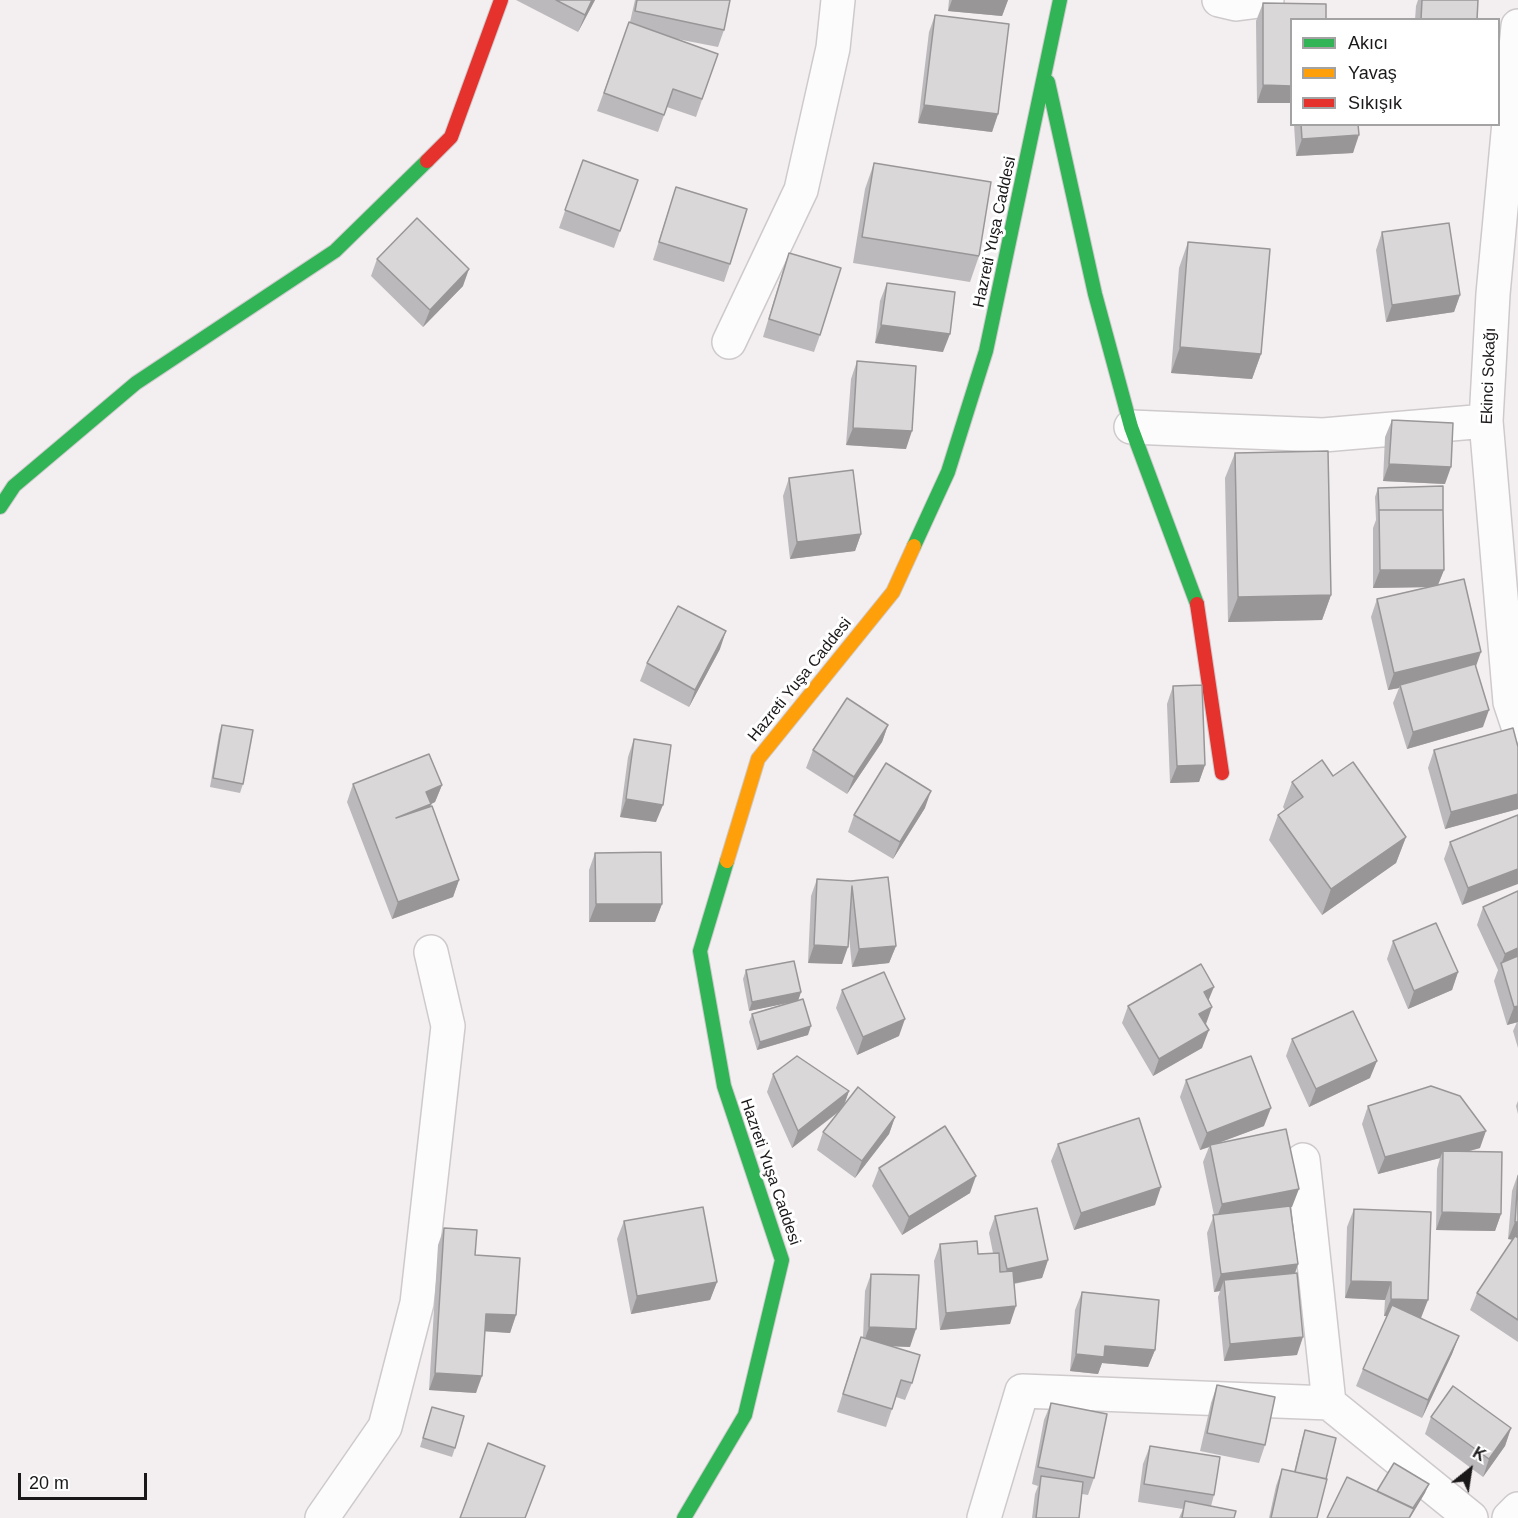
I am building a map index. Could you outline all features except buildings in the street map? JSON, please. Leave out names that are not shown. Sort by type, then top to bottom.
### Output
[{"type":"street","points":[[0,507],[14,486],[136,383],[335,251],[452,137],[501,0]]},
{"type":"street","points":[[729,342],[801,190],[833,48],[837,0]]},
{"type":"street","name":"Hazreti Yuşa Caddesi","points":[[684,1518],[745,1415],[782,1260],[724,1086],[700,951],[758,759],[893,592],[948,472],[986,351],[1060,0]]},
{"type":"street","points":[[1219,0],[1236,3],[1267,0]]},
{"type":"street","name":"Ekinci Sokağı","points":[[1515,709],[1486,421],[1505,294],[1518,26]]},
{"type":"street","points":[[1046,72],[1095,294],[1131,427],[1197,604],[1222,773]]},
{"type":"street","points":[[1131,427],[1323,435],[1486,421]]},
{"type":"street","points":[[322,1518],[385,1427],[417,1303],[448,1026],[430,952]]},
{"type":"street","points":[[1303,1160],[1329,1403]]},
{"type":"street","points":[[984,1518],[1022,1391],[1329,1403],[1471,1518]]},
{"type":"street","points":[[1509,1518],[1518,1509]]},
{"type":"traffic: fast","points":[[914,546],[948,472],[986,351],[1060,0]]},
{"type":"traffic: fast","points":[[1048,82],[1095,294],[1131,427],[1197,604]]},
{"type":"traffic: fast","points":[[0,507],[14,486],[136,383],[335,251],[427,161]]},
{"type":"traffic: fast","points":[[684,1518],[745,1415],[782,1260],[724,1086],[700,951],[727,861]]},
{"type":"traffic: slow","points":[[727,861],[758,759],[893,592],[914,546]]},
{"type":"traffic: jam","points":[[427,161],[451,137],[501,0]]},
{"type":"traffic: jam","points":[[1197,604],[1222,773]]}]
